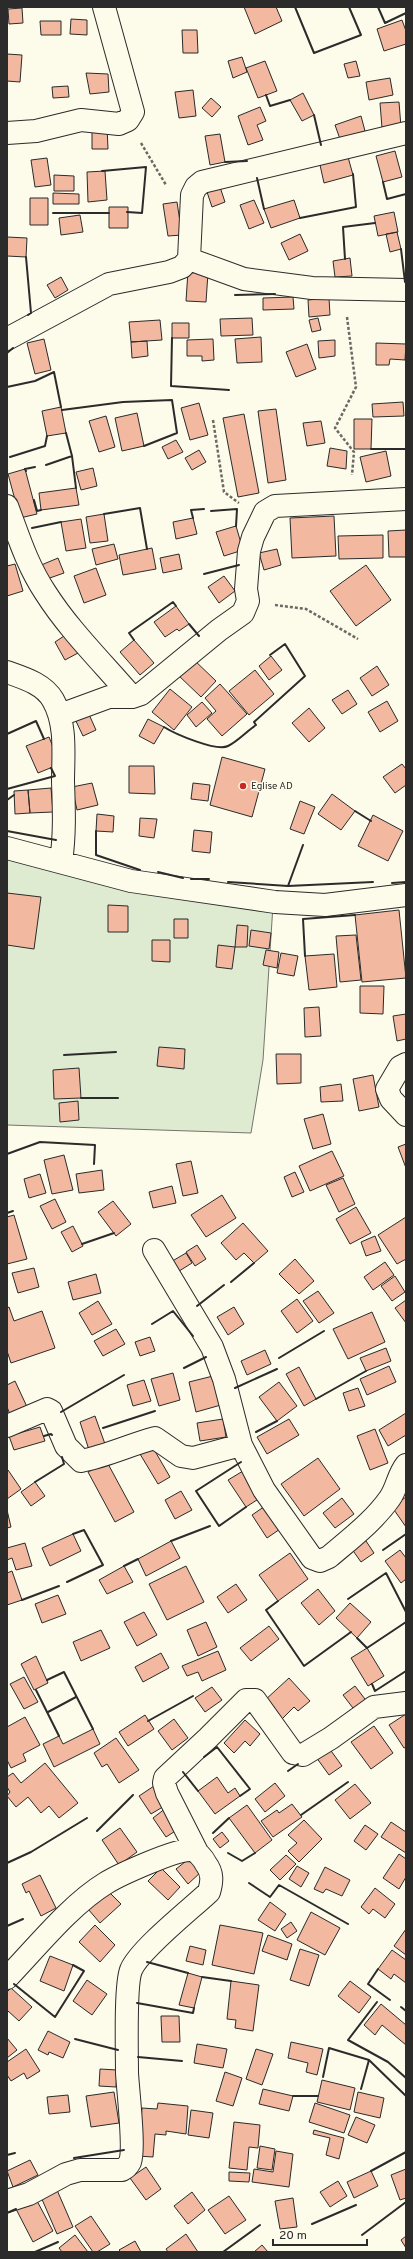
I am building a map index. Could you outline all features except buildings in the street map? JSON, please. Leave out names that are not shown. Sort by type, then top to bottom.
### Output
[{"type":"street","points":[[7,133],[36,130],[81,120],[120,124],[128,120],[133,112],[104,7]]},
{"type":"street","points":[[7,340],[109,284],[170,272],[182,267],[189,259],[190,211],[192,195],[196,187],[202,182],[406,133]]},
{"type":"street","points":[[189,259],[244,279],[312,288],[406,290]]},
{"type":"street","points":[[60,715],[109,697],[132,697],[142,694],[219,630],[243,613],[248,601],[246,589],[249,551],[265,512],[275,506],[406,499]]},
{"type":"street","points":[[7,506],[27,561],[45,592],[72,628],[132,697]]},
{"type":"street","points":[[7,672],[30,680],[53,699],[60,715],[63,735],[65,833],[62,862]]},
{"type":"street","points":[[7,848],[131,881],[275,902],[325,905],[406,895]]},
{"type":"street","points":[[406,1064],[400,1067],[387,1089],[391,1099],[406,1115]]},
{"type":"street","points":[[154,1250],[212,1347],[224,1379],[241,1445],[264,1490],[312,1558],[320,1561],[329,1557],[379,1512],[391,1496],[400,1473],[406,1465]]},
{"type":"street","points":[[7,1426],[47,1409],[51,1410],[66,1446],[81,1462],[107,1456],[135,1444],[155,1438],[181,1456],[193,1458],[241,1445]]},
{"type":"street","points":[[7,2201],[29,2194],[66,2174],[80,2170],[122,2170],[127,2167],[131,2160],[127,2073],[128,1996],[131,1970],[142,1954],[209,1892],[212,1881],[210,1870],[197,1852],[167,1793],[164,1783],[165,1778],[246,1700],[255,1700],[293,1753],[303,1755],[331,1738],[374,1707],[406,1703]]},
{"type":"street","points":[[7,1978],[84,1899],[106,1883],[175,1853],[190,1850],[197,1852]]},
{"type":"path","points":[[128,120],[168,188],[190,211]]},
{"type":"path","points":[[343,289],[356,387],[335,428],[354,452],[348,501]]},
{"type":"path","points":[[213,420],[224,492],[262,519]]},
{"type":"path","points":[[248,601],[306,609],[358,639]]},
{"type":"green space","points":[[7,856],[273,905],[263,1060],[251,1133],[7,1125]]},
{"type":"wall","points":[[295,7],[314,53],[361,35],[349,7]]},
{"type":"wall","points":[[378,7],[385,23],[406,13]]},
{"type":"wall","points":[[266,95],[270,106],[290,100]]},
{"type":"wall","points":[[314,115],[321,145]]},
{"type":"wall","points":[[225,162],[247,161]]},
{"type":"wall","points":[[102,171],[146,167],[142,213],[127,212]]},
{"type":"wall","points":[[300,218],[356,207],[353,174]]},
{"type":"wall","points":[[257,178],[264,209]]},
{"type":"wall","points":[[383,182],[387,199],[406,194]]},
{"type":"wall","points":[[53,213],[109,213]]},
{"type":"wall","points":[[345,259],[343,227],[375,223]]},
{"type":"wall","points":[[401,249],[405,282]]},
{"type":"wall","points":[[26,257],[31,313],[28,315]]},
{"type":"wall","points":[[235,295],[275,294]]},
{"type":"wall","points":[[172,338],[171,386],[229,390]]},
{"type":"wall","points":[[7,353],[13,348]]},
{"type":"wall","points":[[7,387],[35,381],[54,372],[61,407]]},
{"type":"wall","points":[[62,410],[123,402],[172,400],[177,433],[144,446]]},
{"type":"wall","points":[[66,433],[72,456],[76,488]]},
{"type":"wall","points":[[10,457],[45,446],[47,436]]},
{"type":"wall","points":[[371,449],[406,449]]},
{"type":"wall","points":[[46,465],[72,456]]},
{"type":"wall","points":[[26,471],[25,469],[35,467]]},
{"type":"wall","points":[[34,500],[37,511],[41,510]]},
{"type":"wall","points":[[104,514],[140,508],[147,549]]},
{"type":"wall","points":[[193,518],[191,510],[204,509]]},
{"type":"wall","points":[[211,511],[237,509],[236,526]]},
{"type":"wall","points":[[32,528],[61,522]]},
{"type":"wall","points":[[204,574],[239,565]]},
{"type":"wall","points":[[134,640],[129,633],[173,602],[176,606]]},
{"type":"wall","points":[[189,624],[199,636]]},
{"type":"wall","points":[[164,727],[186,738],[215,747],[228,746],[256,725],[254,722],[305,676],[285,644],[270,655]]},
{"type":"wall","points":[[7,734],[36,721],[44,739]]},
{"type":"wall","points":[[7,789],[55,776],[51,768]]},
{"type":"wall","points":[[7,800],[14,795]]},
{"type":"wall","points":[[355,811],[371,821]]},
{"type":"wall","points":[[7,831],[56,840]]},
{"type":"wall","points":[[96,831],[96,855],[140,870]]},
{"type":"wall","points":[[288,886],[303,845]]},
{"type":"wall","points":[[158,872],[183,878]]},
{"type":"wall","points":[[191,879],[209,879]]},
{"type":"wall","points":[[228,882],[288,886],[373,882]]},
{"type":"wall","points":[[392,883],[406,882]]},
{"type":"wall","points":[[305,956],[303,919],[355,915]]},
{"type":"wall","points":[[64,1055],[116,1052]]},
{"type":"wall","points":[[81,1098],[118,1098]]},
{"type":"wall","points":[[7,1154],[40,1142],[95,1145],[94,1164]]},
{"type":"wall","points":[[7,1213],[13,1211]]},
{"type":"wall","points":[[82,1244],[114,1233]]},
{"type":"wall","points":[[231,1282],[254,1263]]},
{"type":"wall","points":[[197,1306],[224,1285]]},
{"type":"wall","points":[[152,1324],[173,1311],[193,1336]]},
{"type":"wall","points":[[279,1358],[324,1331]]},
{"type":"wall","points":[[184,1368],[206,1357]]},
{"type":"wall","points":[[235,1388],[277,1369]]},
{"type":"wall","points":[[316,1399],[366,1371]]},
{"type":"wall","points":[[61,1412],[124,1375]]},
{"type":"wall","points":[[103,1428],[155,1411]]},
{"type":"wall","points":[[256,1432],[277,1421]]},
{"type":"wall","points":[[44,1436],[52,1435]]},
{"type":"wall","points":[[35,1482],[64,1464],[62,1457]]},
{"type":"wall","points":[[241,1462],[196,1491],[219,1526],[246,1507]]},
{"type":"wall","points":[[171,1541],[210,1526]]},
{"type":"wall","points":[[67,1582],[103,1565],[84,1530],[73,1534]]},
{"type":"wall","points":[[383,1550],[406,1534]]},
{"type":"wall","points":[[124,1566],[138,1559]]},
{"type":"wall","points":[[348,1599],[386,1573],[406,1612]]},
{"type":"wall","points":[[22,1600],[59,1586]]},
{"type":"wall","points":[[278,1601],[266,1610],[304,1666],[351,1632]]},
{"type":"wall","points":[[357,1638],[367,1648],[406,1622]]},
{"type":"wall","points":[[372,1684],[375,1691],[406,1671]]},
{"type":"wall","points":[[47,1680],[64,1672],[93,1729]]},
{"type":"wall","points":[[36,1690],[59,1736]]},
{"type":"wall","points":[[148,1721],[193,1696]]},
{"type":"wall","points":[[48,1712],[76,1697]]},
{"type":"wall","points":[[204,1757],[217,1747],[250,1789],[240,1796]]},
{"type":"wall","points":[[288,1771],[298,1764]]},
{"type":"wall","points":[[183,1772],[198,1791]]},
{"type":"wall","points":[[301,1815],[348,1782]]},
{"type":"wall","points":[[97,1831],[133,1795]]},
{"type":"wall","points":[[7,1863],[31,1852],[87,1818]]},
{"type":"wall","points":[[213,1833],[229,1818]]},
{"type":"wall","points":[[228,1853],[242,1861],[255,1853]]},
{"type":"wall","points":[[249,1883],[270,1897],[279,1885],[348,1924]]},
{"type":"wall","points":[[7,1926],[23,1919]]},
{"type":"wall","points":[[147,1962],[188,1973]]},
{"type":"wall","points":[[14,1984],[55,2017],[84,1971],[73,1965]]},
{"type":"wall","points":[[378,1969],[368,1984],[390,2000]]},
{"type":"wall","points":[[202,1977],[231,1981]]},
{"type":"wall","points":[[377,2002],[348,2040],[388,2062],[406,2078]]},
{"type":"wall","points":[[137,2003],[193,2013],[194,2008]]},
{"type":"wall","points":[[401,2007],[406,2011]]},
{"type":"wall","points":[[75,2039],[118,2050]]},
{"type":"wall","points":[[323,2077],[329,2048],[369,2060],[406,2096]]},
{"type":"wall","points":[[138,2057],[182,2061]]},
{"type":"wall","points":[[361,2089],[369,2060]]},
{"type":"wall","points":[[293,2096],[318,2096]]},
{"type":"wall","points":[[74,2158],[124,2150]]},
{"type":"wall","points":[[371,2171],[406,2152]]},
{"type":"wall","points":[[7,2155],[15,2153]]},
{"type":"wall","points":[[362,2235],[406,2202]]},
{"type":"wall","points":[[312,2224],[356,2205]]},
{"type":"wall","points":[[7,2213],[16,2209]]},
{"type":"wall","points":[[223,2252],[260,2225]]},
{"type":"wall","points":[[35,2252],[58,2242]]},
{"type":"place","name":"Eglise AD","points":[[243,786]]}]
